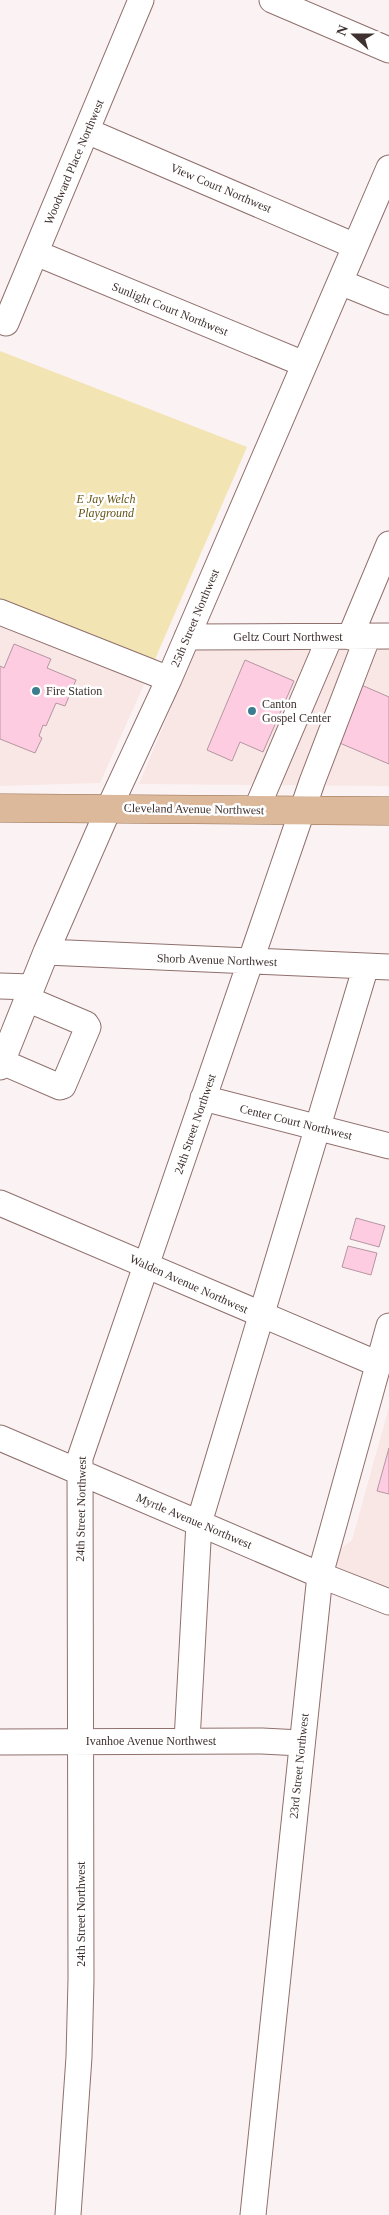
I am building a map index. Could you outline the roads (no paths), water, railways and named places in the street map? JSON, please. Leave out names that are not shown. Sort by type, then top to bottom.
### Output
[{"type":"main road","name":"Cleveland Avenue Northwest","points":[[0,808],[389,811]]},
{"type":"street","name":"Woodward Place Northwest","points":[[6,324],[141,0]]},
{"type":"street","points":[[272,0],[389,50]]},
{"type":"street","name":"View Court Northwest","points":[[87,130],[355,246]]},
{"type":"street","name":"25th Street Northwest","points":[[1,1064],[46,952],[109,808],[169,679],[389,168]]},
{"type":"street","name":"Sunlight Court Northwest","points":[[36,253],[304,364]]},
{"type":"street","points":[[340,282],[389,302]]},
{"type":"street","points":[[256,810],[359,636],[389,544]]},
{"type":"street","points":[[0,612],[169,679]]},
{"type":"street","name":"Geltz Court Northwest","points":[[187,637],[359,636]]},
{"type":"street","name":"24th Street Northwest","points":[[68,2215],[79,2057],[81,1742],[79,1471],[83,1444],[302,810],[359,636]]},
{"type":"street","name":"Shorb Avenue Northwest","points":[[46,952],[378,966]]},
{"type":"street","points":[[187,1741],[199,1523],[260,1315],[318,1128],[378,966]]},
{"type":"street","points":[[0,986],[29,993],[86,1024],[88,1027],[63,1086],[60,1087],[1,1064]]},
{"type":"street","name":"Center Court Northwest","points":[[203,1098],[389,1146]]},
{"type":"street","name":"Walden Avenue Northwest","points":[[0,1203],[378,1364]]},
{"type":"street","name":"23rd Street Northwest","points":[[253,2215],[320,1575],[389,1326]]},
{"type":"street","name":"Myrtle Avenue Northwest","points":[[0,1438],[320,1575],[387,1599]]},
{"type":"street","name":"Ivanhoe Avenue Northwest","points":[[0,1742],[187,1741],[301,1743]]},
{"type":"place","name":"Fire Station","points":[[36,691]]},
{"type":"place","name":"Canton Gospel Center","points":[[252,711]]},
{"type":"park label","name":"E Jay Welch Playground","points":[[106,506]]}]
